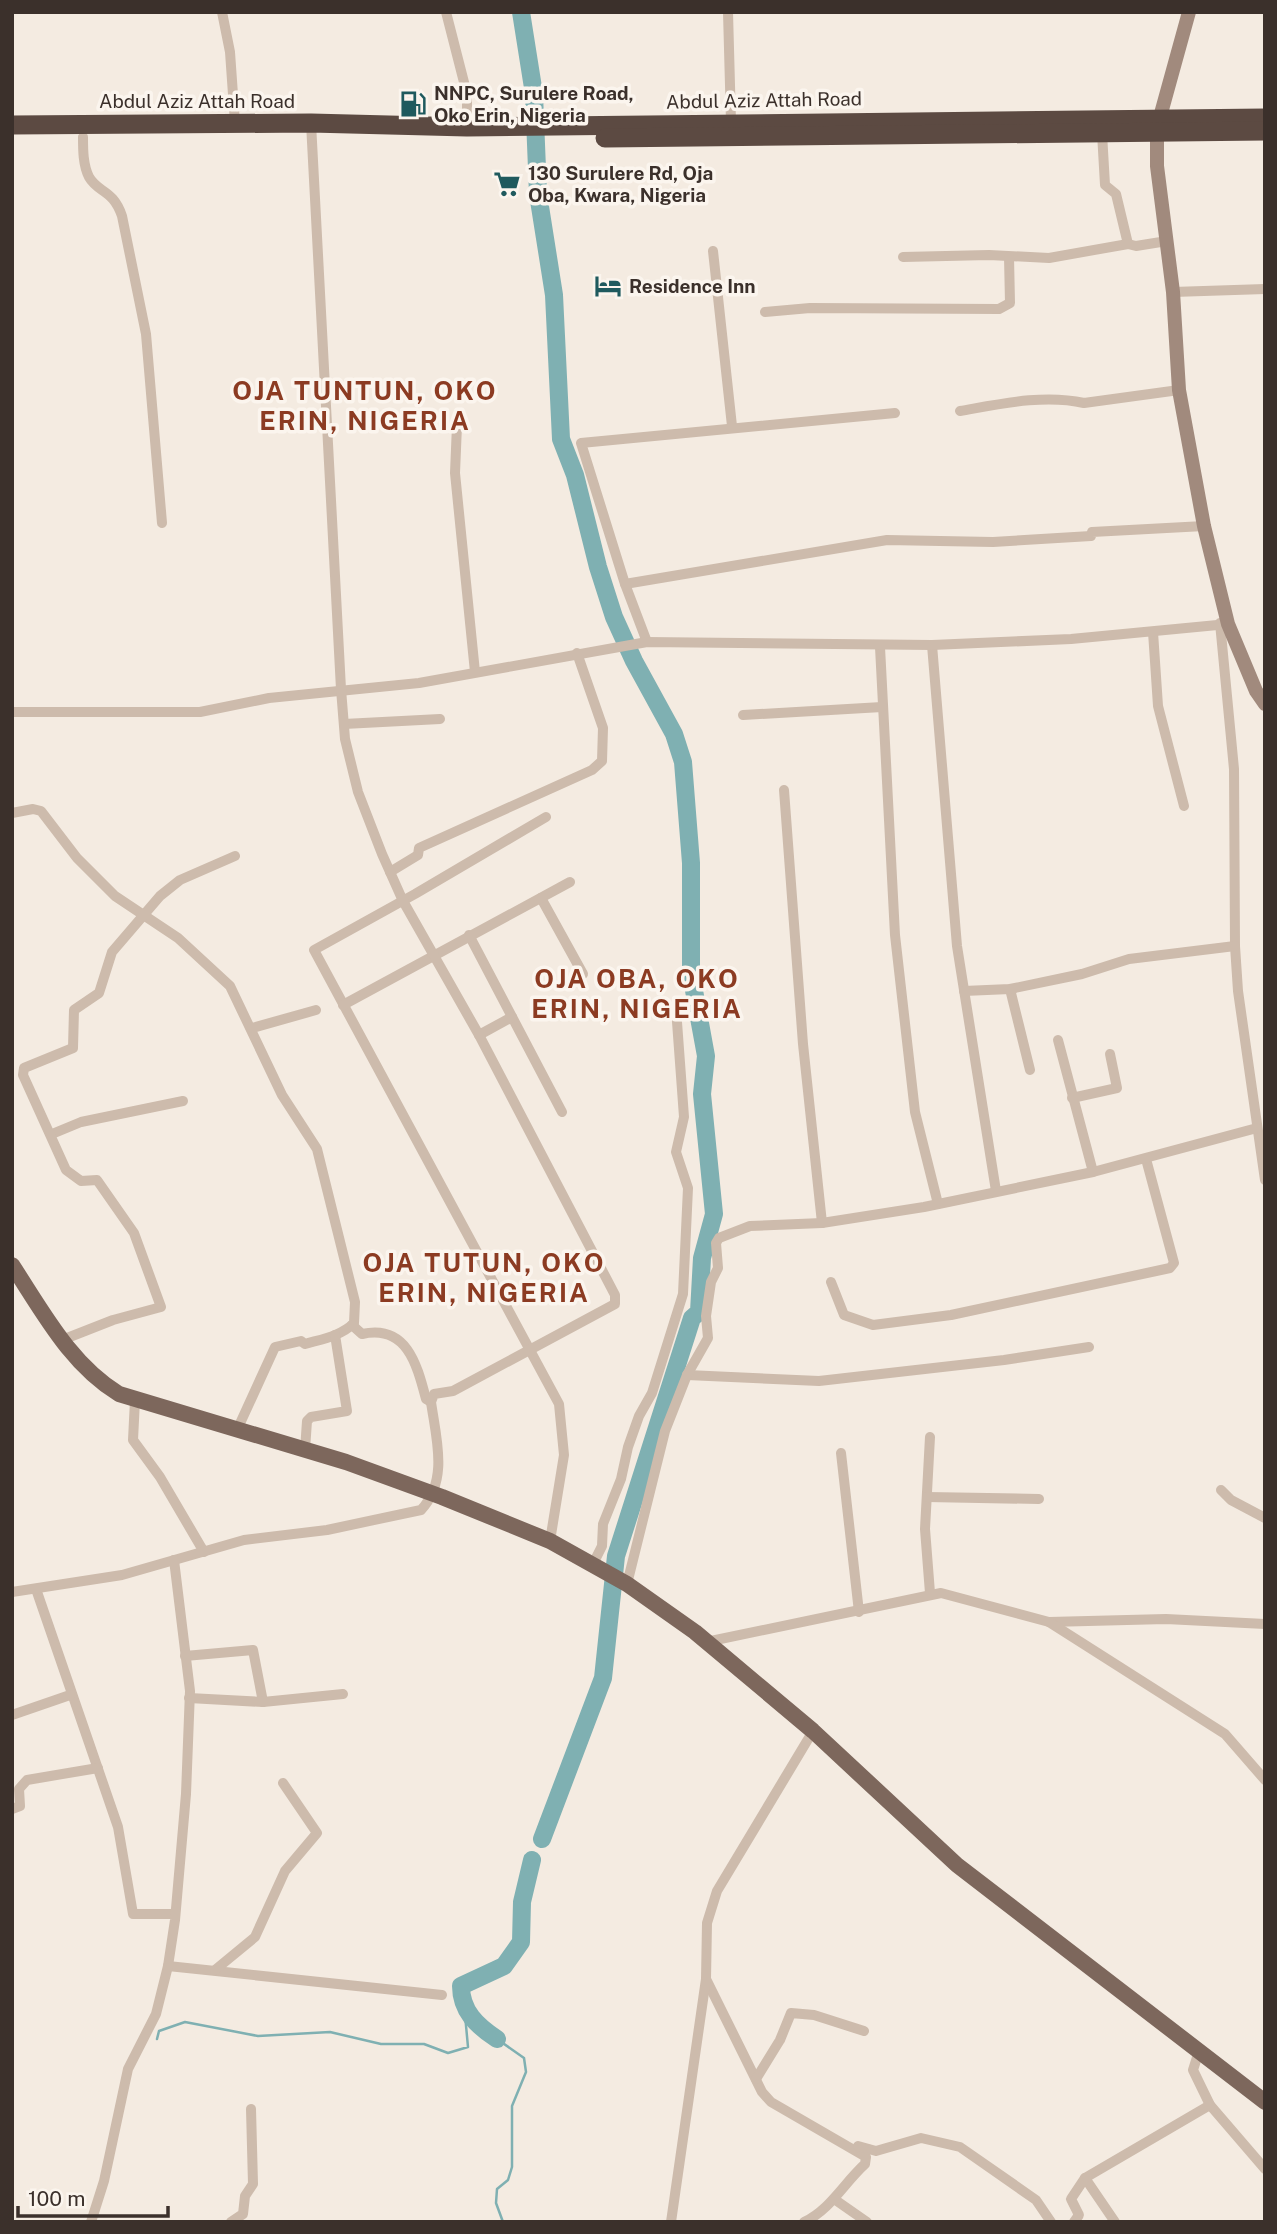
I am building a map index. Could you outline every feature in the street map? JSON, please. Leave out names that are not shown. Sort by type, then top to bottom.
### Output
[{"type":"highway","name":"Abdul Aziz Attah Road","points":[[12,125],[235,123],[312,129],[522,133],[1102,133],[1159,125],[1265,118]]},
{"type":"highway","name":"Abdul Aziz Attah Road","points":[[554,133],[731,122],[1159,125],[1265,131]]},
{"type":"highway","name":"Abdul Aziz Attah Road","points":[[12,137],[467,127],[522,133]]},
{"type":"main road","points":[[12,1265],[75,1360],[97,1381],[135,1400],[305,1450],[430,1493],[550,1541],[624,1582],[706,1642],[814,1731],[957,1865],[1265,2102]]},
{"type":"street","points":[[222,12],[230,52],[235,123]]},
{"type":"street","points":[[446,12],[467,94],[467,127]]},
{"type":"street","points":[[728,12],[731,122]]},
{"type":"street","points":[[1189,12],[1159,125],[1157,166],[1173,292],[1180,390],[1224,624],[1234,769],[1235,946],[1256,1128],[1265,1180]]},
{"type":"street","points":[[12,1592],[122,1575],[244,1540],[327,1530],[421,1510],[428,1503],[430,1493],[438,1481],[440,1468],[431,1402],[434,1394],[453,1391],[615,1304],[615,1295],[479,1035],[403,901],[358,792],[344,724],[341,689],[312,129]]},
{"type":"street","points":[[1102,133],[1105,185],[1116,194],[1128,244]]},
{"type":"street","points":[[83,137],[83,156],[90,177],[117,201],[122,216],[146,334],[162,523]]},
{"type":"street","points":[[903,257],[1049,258],[1128,244],[1136,246],[1167,241]]},
{"type":"street","points":[[713,251],[732,426]]},
{"type":"street","points":[[765,312],[810,308],[999,309],[1010,303],[1009,257]]},
{"type":"street","points":[[1173,292],[1265,289]]},
{"type":"street","points":[[960,411],[1011,402],[1071,400],[1084,403],[1180,390]]},
{"type":"street","points":[[642,642],[581,443],[732,426],[895,413]]},
{"type":"street","points":[[457,425],[455,473],[475,672]]},
{"type":"street","points":[[625,584],[887,540],[993,542],[1061,536],[1080,539],[1091,536],[1092,532],[1204,526]]},
{"type":"street","points":[[12,712],[200,712],[341,689],[419,683],[642,642],[880,647],[1153,632],[1224,624]]},
{"type":"street","points":[[1224,624],[1265,704]]},
{"type":"street","points":[[1153,632],[1158,706],[1184,806]]},
{"type":"street","points":[[932,645],[957,946],[996,1191]]},
{"type":"street","points":[[880,647],[895,935],[915,1112],[938,1204]]},
{"type":"street","points":[[390,872],[418,855],[419,848],[592,770],[602,761],[603,728],[577,653]]},
{"type":"street","points":[[743,715],[882,707]]},
{"type":"street","points":[[344,724],[440,719]]},
{"type":"street","points":[[784,790],[803,1044],[822,1223]]},
{"type":"street","points":[[12,813],[33,809],[41,811],[77,858],[115,896],[178,938],[230,986],[282,1095],[317,1149],[355,1302],[352,1325]]},
{"type":"street","points":[[546,817],[314,950],[559,1404],[565,1455],[550,1541]]},
{"type":"street","points":[[62,1340],[113,1320],[161,1307],[134,1233],[97,1180],[81,1181],[66,1170],[23,1075],[24,1068],[73,1048],[72,1013],[99,993],[112,953],[143,915],[180,880],[235,856]]},
{"type":"street","points":[[343,1005],[570,882]]},
{"type":"street","points":[[541,898],[583,974]]},
{"type":"street","points":[[469,935],[562,1112]]},
{"type":"street","points":[[964,991],[1010,989],[1082,974],[1129,959],[1235,946]]},
{"type":"street","points":[[1010,989],[1030,1070]]},
{"type":"street","points":[[252,1028],[316,1010]]},
{"type":"street","points":[[479,1035],[512,1017]]},
{"type":"street","points":[[593,1564],[602,1546],[603,1524],[621,1479],[628,1447],[639,1416],[652,1394],[683,1294],[688,1188],[676,1152],[684,1117],[677,1022]]},
{"type":"street","points":[[1058,1040],[1093,1172]]},
{"type":"street","points":[[1072,1098],[1117,1088],[1110,1054]]},
{"type":"street","points":[[52,1134],[81,1122],[183,1101]]},
{"type":"street","points":[[624,1582],[666,1431],[687,1375],[708,1338],[706,1316],[711,1282],[719,1265],[716,1243],[719,1238],[750,1226],[822,1223],[938,1204],[1093,1172],[1256,1128]]},
{"type":"street","points":[[831,1282],[842,1313],[873,1325],[951,1314],[1170,1268],[1174,1263],[1146,1159]]},
{"type":"street","points":[[237,1430],[275,1347],[301,1341],[305,1344],[335,1335],[352,1325]]},
{"type":"street","points":[[352,1325],[362,1334],[379,1330],[397,1338],[416,1363],[426,1399],[431,1402]]},
{"type":"street","points":[[305,1450],[307,1420],[346,1411],[335,1335]]},
{"type":"street","points":[[687,1375],[819,1381],[1004,1360],[1089,1347]]},
{"type":"street","points":[[135,1400],[133,1440],[160,1477],[204,1552]]},
{"type":"street","points":[[930,1437],[925,1529],[930,1593]]},
{"type":"street","points":[[841,1454],[859,1612]]},
{"type":"street","points":[[1221,1490],[1231,1500],[1265,1518]]},
{"type":"street","points":[[927,1497],[1039,1499]]},
{"type":"street","points":[[91,2222],[104,2181],[128,2069],[149,2031],[168,1966],[175,1914],[186,1794],[190,1698],[174,1560]]},
{"type":"street","points":[[36,1589],[70,1695],[118,1827],[133,1914],[175,1914]]},
{"type":"street","points":[[706,1642],[859,1612],[930,1593],[942,1593],[1049,1622],[1166,1619],[1265,1624]]},
{"type":"street","points":[[1049,1622],[1072,1640],[1225,1734],[1265,1780]]},
{"type":"street","points":[[185,1656],[253,1650],[263,1702]]},
{"type":"street","points":[[190,1698],[263,1702],[343,1694]]},
{"type":"street","points":[[12,1715],[70,1695]]},
{"type":"street","points":[[671,2222],[706,1979],[707,1923],[717,1891],[814,1731]]},
{"type":"street","points":[[12,1810],[20,1806],[19,1789],[27,1780],[98,1768]]},
{"type":"street","points":[[215,1970],[255,1937],[285,1871],[317,1833],[283,1783]]},
{"type":"street","points":[[168,1966],[442,1996]]},
{"type":"street","points":[[706,1979],[762,2092],[781,2110],[864,2153],[866,2160],[834,2199],[817,2215],[804,2222]]},
{"type":"street","points":[[756,2079],[780,2040],[791,2013],[814,2015],[864,2031]]},
{"type":"street","points":[[1199,2051],[1193,2070],[1210,2105],[1265,2169]]},
{"type":"street","points":[[1074,2222],[1079,2215],[1071,2199],[1085,2178],[1210,2105]]},
{"type":"street","points":[[232,2222],[243,2214],[246,2191],[253,2184],[251,2109]]},
{"type":"street","points":[[844,2142],[876,2151],[922,2138],[960,2147],[1036,2200],[1051,2222]]},
{"type":"street","points":[[1085,2178],[1115,2222]]},
{"type":"street","points":[[834,2199],[867,2222]]},
{"type":"waterway","points":[[521,12],[534,94],[538,194],[554,295],[561,439],[575,475],[598,567],[614,617],[634,661],[674,734],[683,762],[691,863],[691,974],[706,1056],[702,1094],[714,1214],[702,1258],[699,1312],[692,1318],[616,1556],[603,1678],[542,1839]]},
{"type":"waterway","points":[[497,2039],[483,2029],[467,2010],[461,1986],[504,1966],[521,1942],[522,1902],[532,1860]]},
{"type":"waterway","points":[[157,2039],[159,2031],[185,2022],[258,2036],[330,2032],[381,2044],[424,2044],[448,2053],[468,2047],[464,2004]]},
{"type":"waterway","points":[[497,2039],[524,2058],[526,2072],[512,2106],[512,2167],[508,2180],[497,2189],[496,2203],[503,2222]]},
{"type":"place","name":"NNPC, Surulere Road, Oko Erin, Nigeria","points":[[413,104]]},
{"type":"place","name":"130 Surulere Rd, Oja Oba, Kwara, Nigeria","points":[[507,184]]},
{"type":"place","name":"Residence Inn","points":[[608,286]]},
{"type":"district","name":"OJA TUNTUN, OKO ERIN, NIGERIA","points":[[365,406]]},
{"type":"district","name":"OJA OBA, OKO ERIN, NIGERIA","points":[[637,994]]},
{"type":"district","name":"OJA TUTUN, OKO ERIN, NIGERIA","points":[[484,1278]]}]
